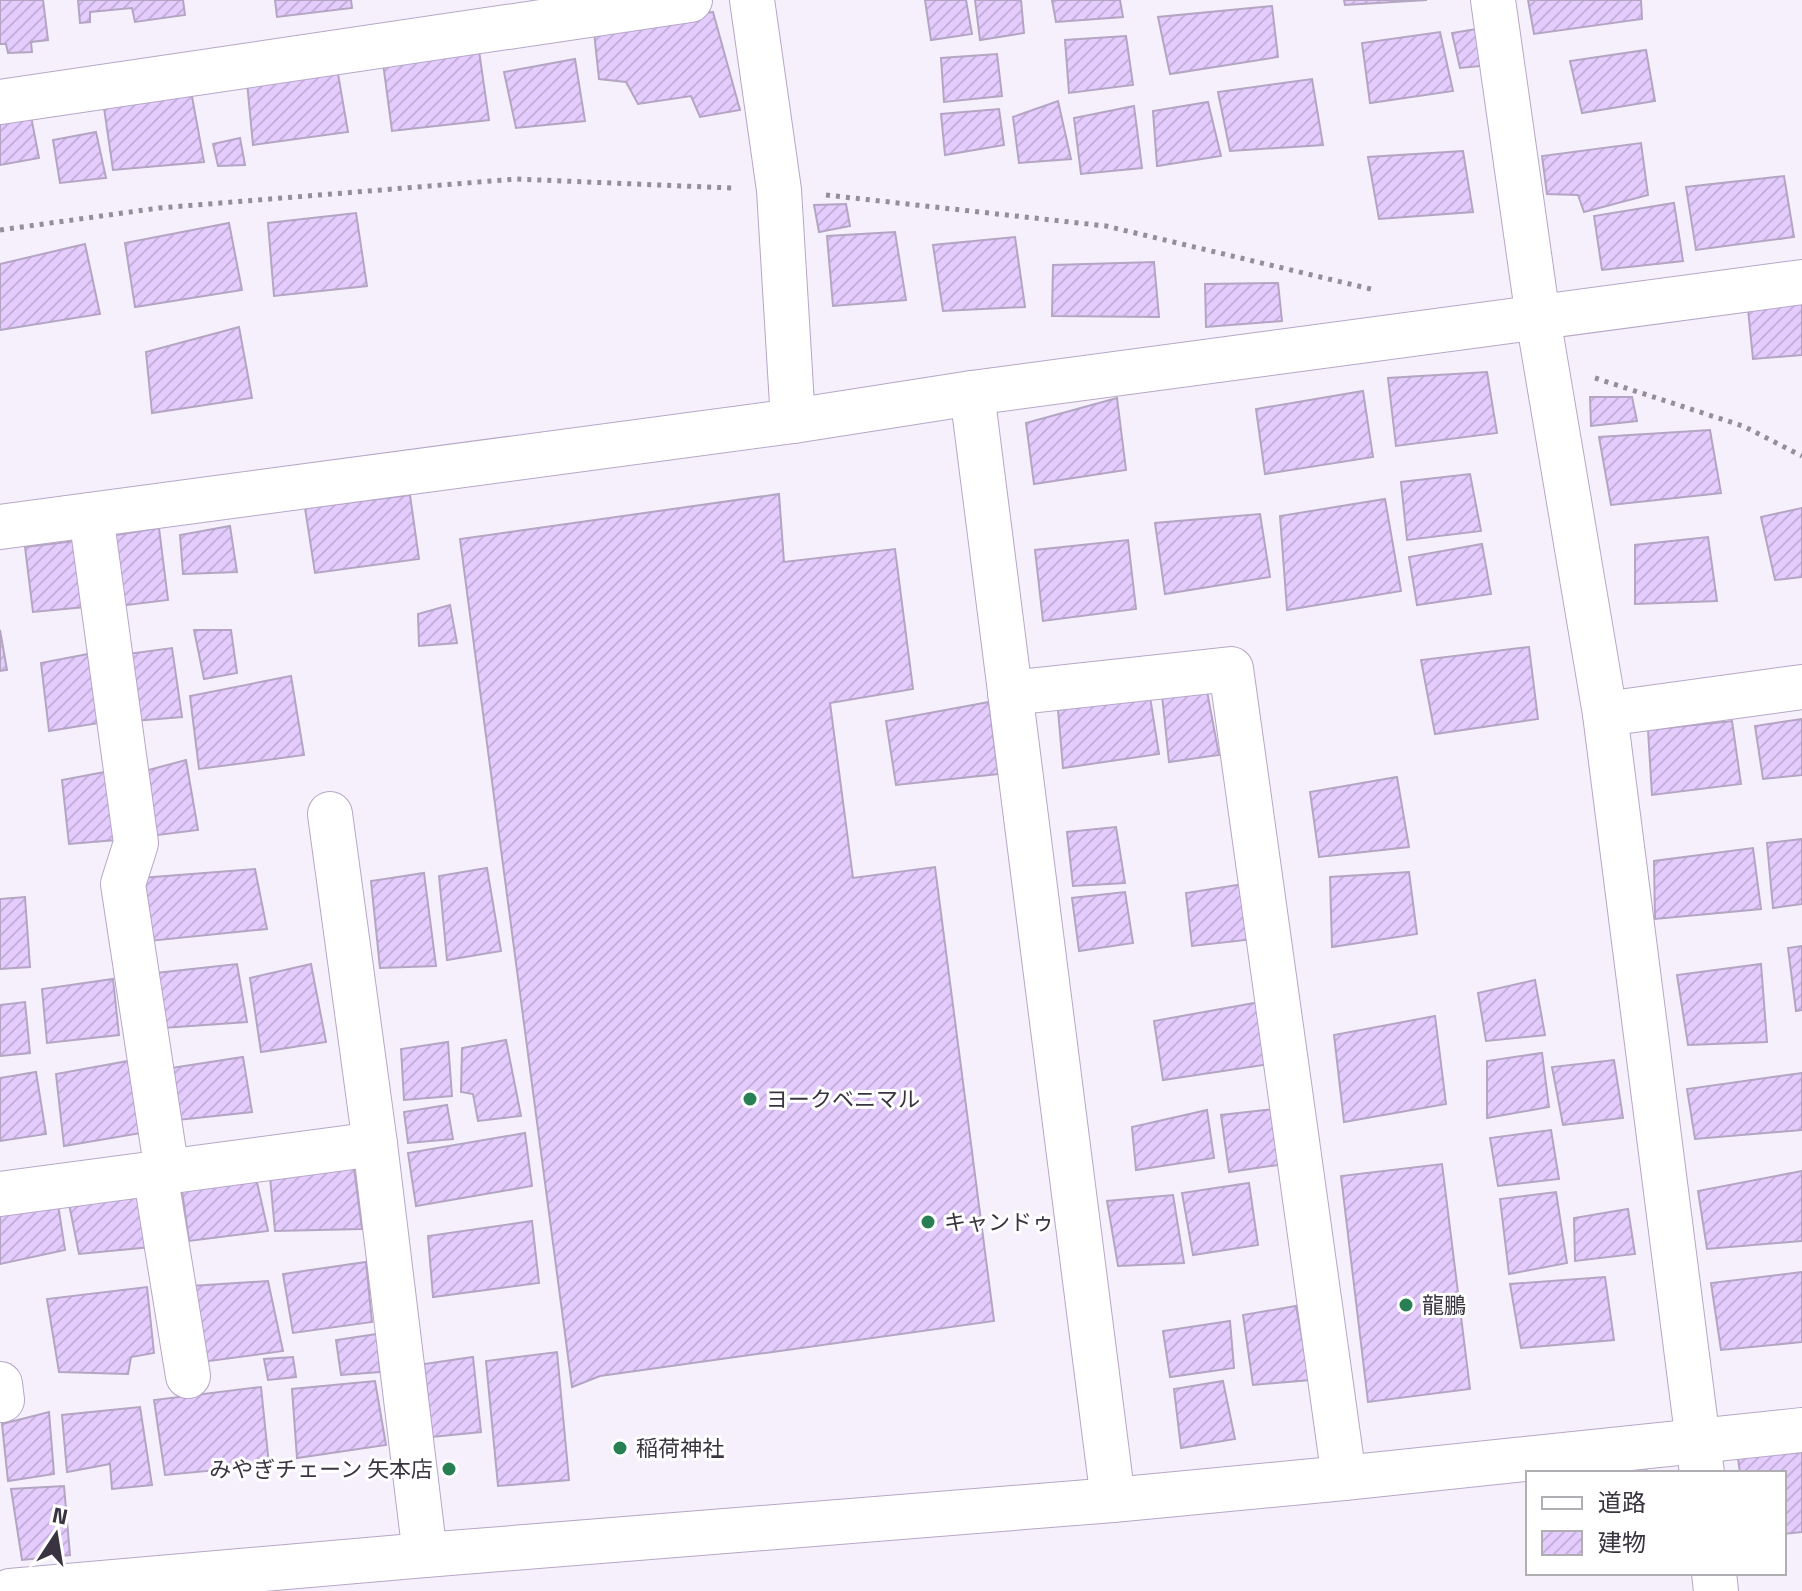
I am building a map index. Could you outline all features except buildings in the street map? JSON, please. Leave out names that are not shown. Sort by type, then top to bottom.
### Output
[{"type":"street","points":[[0,102],[690,0]]},
{"type":"street","points":[[752,0],[779,190],[793,421]]},
{"type":"street","points":[[1493,0],[1538,318],[1605,714],[1700,1456]]},
{"type":"street","points":[[0,527],[1802,282]]},
{"type":"street","points":[[972,393],[1113,1500]]},
{"type":"street","points":[[91,515],[136,843],[123,884],[188,1376]]},
{"type":"street","points":[[1010,693],[1231,669],[1344,1478]]},
{"type":"street","points":[[1605,714],[1802,687]]},
{"type":"street","points":[[330,814],[375,1144],[425,1555]]},
{"type":"street","points":[[0,1194],[375,1144]]},
{"type":"street","points":[[10,1591],[1113,1500],[1344,1478],[1700,1456],[1802,1430]]},
{"type":"path","points":[[0,230],[159,208],[516,179],[779,190],[1106,226],[1383,292]]},
{"type":"path","points":[[1546,363],[1743,426],[1802,456]]},
{"type":"place","name":"ヨークベニマル","points":[[750,1099]]},
{"type":"place","name":"キャンドゥ","points":[[928,1222]]},
{"type":"place","name":"龍鵬","points":[[1406,1305]]},
{"type":"place","name":"稲荷神社","points":[[620,1448]]},
{"type":"place","name":"みやぎチェーン 矢本店","points":[[449,1469]]}]
